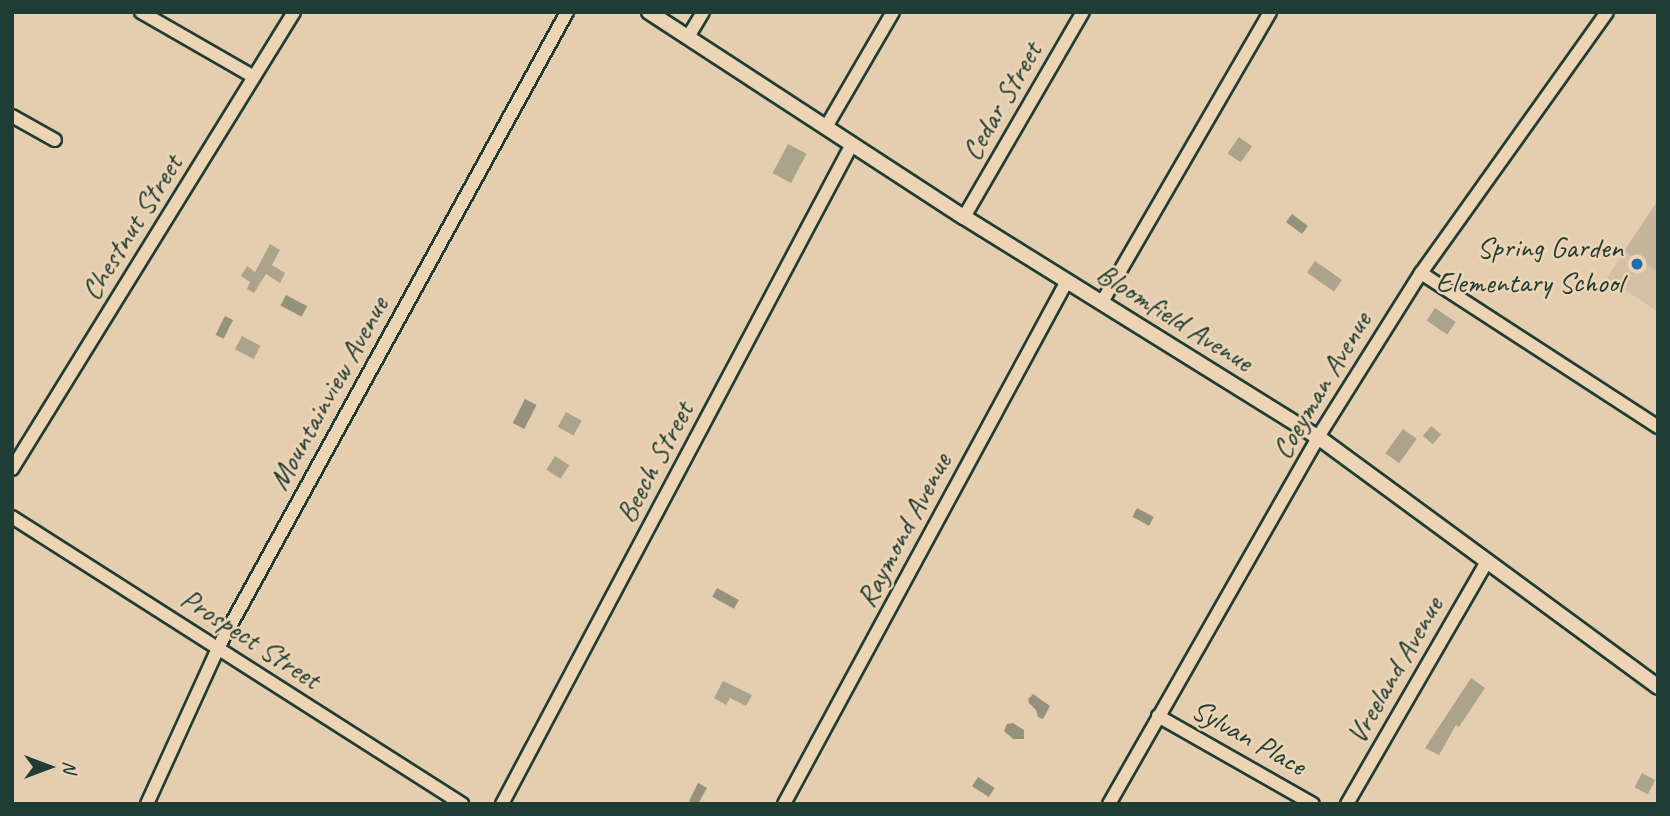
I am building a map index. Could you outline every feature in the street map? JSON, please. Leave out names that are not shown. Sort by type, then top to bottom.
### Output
[{"type":"street","points":[[141,12],[254,77]]},
{"type":"street","name":"Chestnut Street","points":[[12,469],[294,12]]},
{"type":"street","name":"Mountainview Avenue","points":[[146,804],[218,648],[567,12]]},
{"type":"street","name":"Bloomfield Avenue","points":[[649,12],[964,217],[1318,437],[1658,687]]},
{"type":"street","points":[[688,37],[703,12]]},
{"type":"street","points":[[826,127],[893,12]]},
{"type":"street","name":"Cedar Street","points":[[964,217],[1083,12]]},
{"type":"street","points":[[1102,302],[1270,12]]},
{"type":"street","name":"Coeyman Avenue","points":[[1109,804],[1318,437],[1421,273],[1607,12]]},
{"type":"street","points":[[12,117],[55,140]]},
{"type":"street","name":"Beech Street","points":[[502,804],[852,144]]},
{"type":"street","points":[[1421,273],[1658,427]]},
{"type":"street","name":"Raymond Avenue","points":[[784,804],[1067,281]]},
{"type":"street","name":"Prospect Street","points":[[12,517],[462,804]]},
{"type":"street","name":"Vreeland Avenue","points":[[1347,804],[1488,562]]},
{"type":"street","name":"Sylvan Place","points":[[1158,716],[1314,804]]},
{"type":"shaded area","name":"Spring Garden Elementary School","points":[[1658,200],[1658,312],[1607,278]]},
{"type":"shaded area","points":[[1658,200],[1658,272],[1624,251]]},
{"type":"shaded area","points":[[1292,214],[1308,226],[1302,234],[1286,222]]},
{"type":"shaded area","points":[[286,295],[307,306],[302,317],[280,306]]},
{"type":"shaded area","points":[[225,316],[233,320],[223,339],[215,335]]},
{"type":"shaded area","points":[[525,399],[537,405],[524,429],[513,423]]},
{"type":"shaded area","points":[[1137,508],[1154,517],[1149,526],[1132,517]]},
{"type":"shaded area","points":[[717,588],[739,600],[734,609],[712,597]]},
{"type":"shaded area","points":[[1033,694],[1050,706],[1043,719],[1038,717],[1036,710],[1029,703],[1028,699]]},
{"type":"shaded area","points":[[1013,723],[1024,730],[1024,739],[1013,739],[1004,731],[1007,724]]},
{"type":"shaded area","points":[[978,777],[995,788],[989,797],[972,786]]},
{"type":"shaded area","points":[[698,783],[707,788],[698,804],[695,804],[689,801]]},
{"type":"building","points":[[1239,137],[1252,146],[1241,163],[1228,153]]},
{"type":"building","points":[[788,144],[807,154],[791,183],[773,173]]},
{"type":"building","points":[[270,244],[280,250],[272,265],[285,273],[280,283],[266,274],[254,293],[247,289],[250,282],[241,276],[247,266],[255,272]]},
{"type":"building","points":[[1315,261],[1342,280],[1334,291],[1307,272]]},
{"type":"building","points":[[1435,308],[1456,322],[1447,334],[1427,320]]},
{"type":"building","points":[[242,336],[261,346],[253,359],[235,349]]},
{"type":"building","points":[[566,412],[582,421],[574,436],[558,427]]},
{"type":"building","points":[[1431,426],[1441,434],[1433,444],[1423,436]]},
{"type":"building","points":[[1403,429],[1417,439],[1399,463],[1385,453]]},
{"type":"building","points":[[555,456],[569,465],[561,479],[546,469]]},
{"type":"building","points":[[1471,678],[1485,688],[1459,727],[1456,725],[1439,755],[1425,748]]},
{"type":"building","points":[[723,681],[752,695],[746,706],[730,698],[726,705],[714,698]]},
{"type":"building","points":[[1642,773],[1655,780],[1648,794],[1634,787]]},
{"type":"place","name":"Spring Garden Elementary School","points":[[1637,264]]}]
